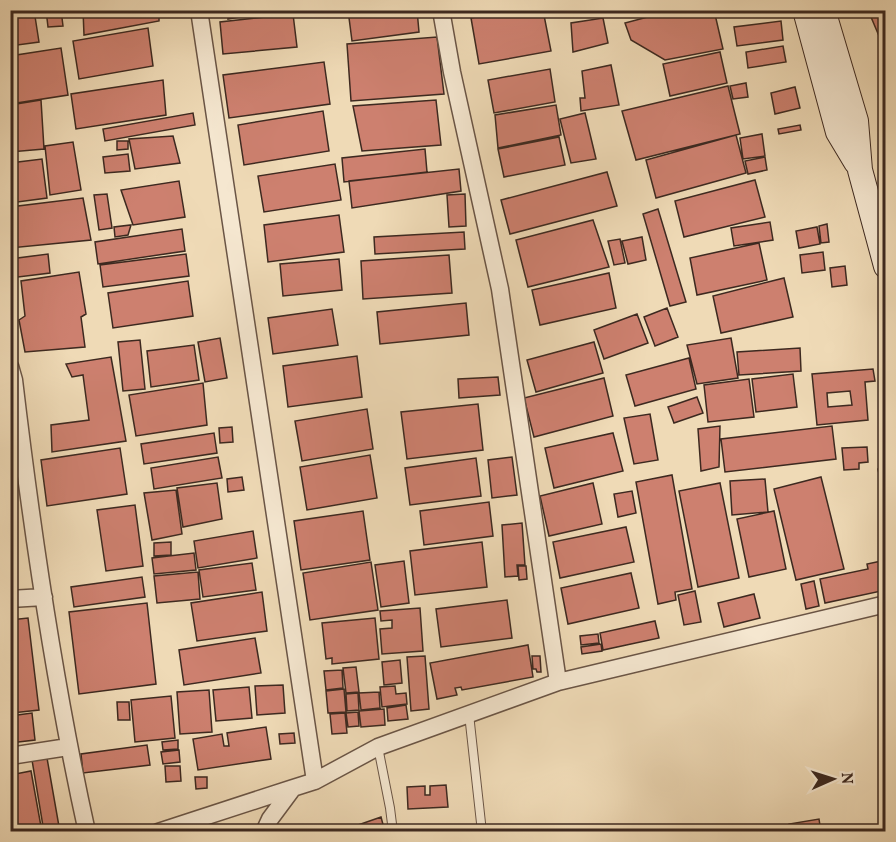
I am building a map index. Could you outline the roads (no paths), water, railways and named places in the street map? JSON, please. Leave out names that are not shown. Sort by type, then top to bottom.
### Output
[{"type":"main road","points":[[805,10],[838,132],[860,170]]},
{"type":"main road","points":[[823,10],[856,121],[860,170],[885,266]]},
{"type":"street","points":[[199,10],[315,781]]},
{"type":"street","points":[[441,10],[452,72],[500,289],[558,682]]},
{"type":"street","points":[[12,375],[30,519],[68,747],[87,831]]},
{"type":"street","points":[[10,599],[44,597]]},
{"type":"street","points":[[158,831],[315,781],[378,747],[558,682],[885,604]]},
{"type":"street","points":[[10,756],[68,747]]},
{"type":"street","points":[[264,831],[293,788]]},
{"type":"lane","points":[[469,714],[482,831]]},
{"type":"lane","points":[[378,747],[393,831]]}]
